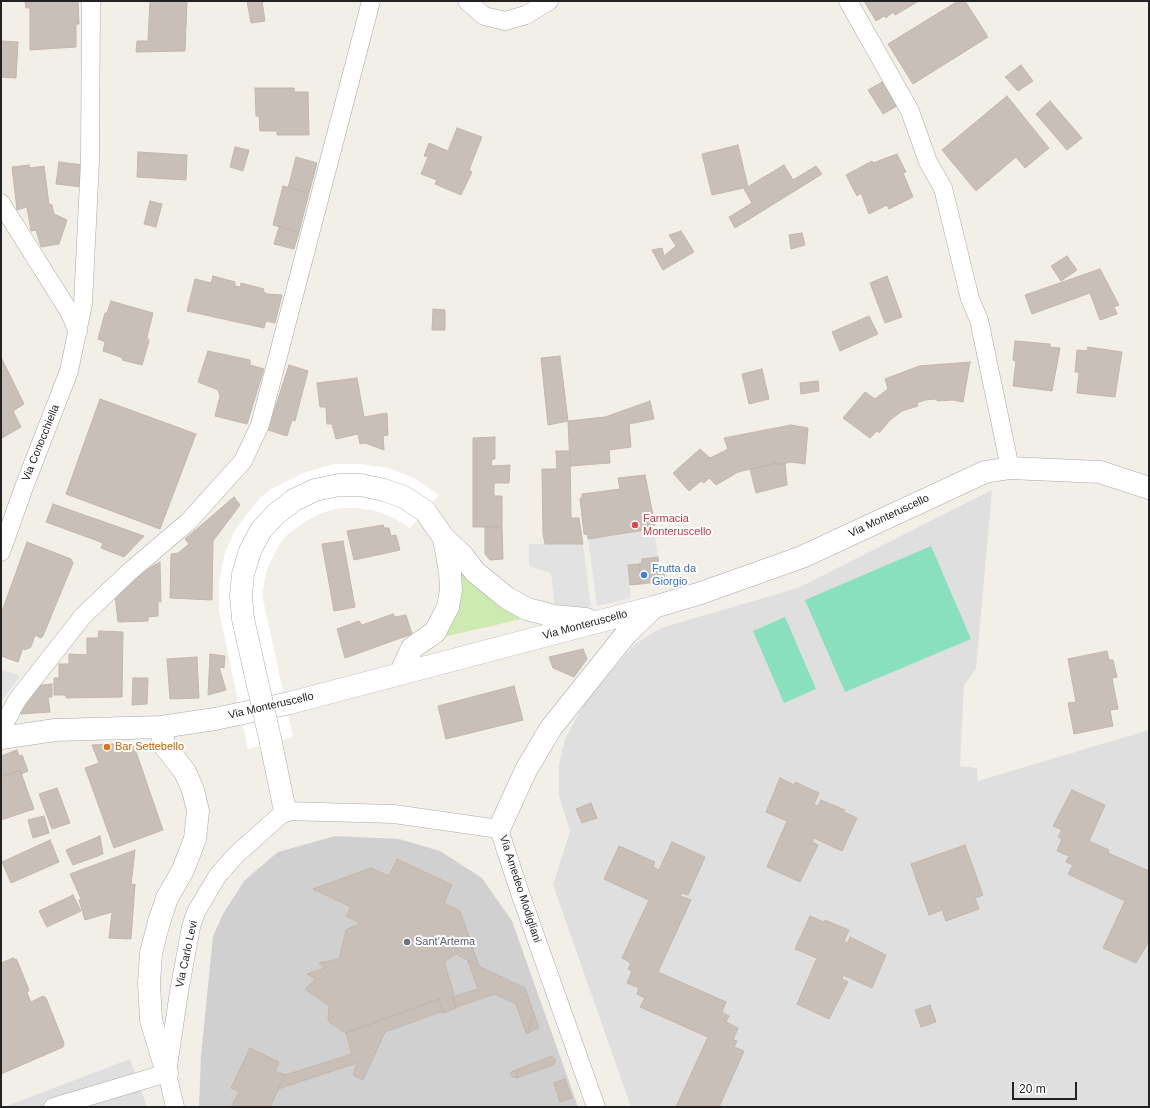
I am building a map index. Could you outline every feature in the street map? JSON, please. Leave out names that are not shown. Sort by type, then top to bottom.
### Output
[{"type":"street","name":"Via Conocchiella","points":[[1,552],[24,487],[67,377],[83,304],[90,161],[91,1]]},
{"type":"street","points":[[1,730],[17,700],[83,616],[128,573],[189,521],[243,461],[260,425],[371,1]]},
{"type":"street","points":[[467,1],[484,16],[505,21],[526,15],[549,1]]},
{"type":"street","points":[[848,1],[910,111],[928,162],[943,188],[970,299],[979,320],[1010,468]]},
{"type":"street","points":[[1,203],[70,313],[78,332]]},
{"type":"street","name":"Via Monteruscello","points":[[1,738],[55,730],[161,727],[215,719],[275,706],[654,607],[701,593],[802,557],[985,472],[1010,468],[1100,472],[1149,488]]},
{"type":"street","points":[[286,811],[243,620],[241,596],[243,574],[250,551],[261,530],[276,514],[294,500],[315,490],[339,485],[361,485],[384,490],[404,497],[425,511],[444,538],[463,556],[489,585],[507,598],[527,608],[554,616],[601,620]]},
{"type":"street","points":[[400,674],[412,648],[435,632],[448,607],[451,590],[450,572],[444,538]]},
{"type":"street","points":[[499,829],[526,770],[551,728],[626,634],[654,607]]},
{"type":"street","points":[[53,1107],[167,1073],[151,1020],[149,983],[151,953],[167,898],[182,870],[195,839],[198,811],[194,790],[185,772],[164,745],[161,727]]},
{"type":"street","name":"Via Amedeo Modigliani","points":[[286,811],[394,814],[499,829],[520,893],[596,1107]]},
{"type":"street","name":"Via Carlo Levi","points":[[175,1107],[167,1073],[179,992],[191,927],[196,912],[218,875],[237,854],[286,811]]},
{"type":"shaded area","points":[[992,490],[976,669],[964,685],[960,766],[977,768],[978,781],[1149,730],[1149,1107],[631,1107],[553,885],[570,831],[559,796],[559,765],[565,739],[585,702],[635,644],[661,628],[798,588]]},
{"type":"shaded area","points":[[654,529],[658,557],[642,559],[642,563],[628,565],[631,598],[597,606],[588,539]]},
{"type":"shaded area","points":[[529,544],[583,544],[591,607],[555,608],[551,573],[529,566]]},
{"type":"shaded area","points":[[1,669],[20,676],[1,702]]},
{"type":"shaded area","points":[[335,836],[399,839],[440,851],[482,878],[512,921],[578,1107],[199,1107],[201,1055],[213,936],[224,912],[245,880],[278,852]]},
{"type":"shaded area","points":[[130,1059],[147,1107],[4,1107]]},
{"type":"green space","points":[[931,546],[971,639],[845,692],[805,600]]},
{"type":"green space","points":[[458,566],[526,618],[439,638]]},
{"type":"green space","points":[[785,617],[816,689],[784,703],[753,631]]},
{"type":"pier","points":[[334,464],[360,464],[389,468],[416,479],[439,495],[410,528],[394,518],[376,511],[357,508],[340,508],[321,513],[306,521],[287,535],[279,545],[267,569],[262,595],[293,737],[248,749],[219,611],[219,583],[224,556],[235,530],[260,498],[271,489],[306,472]]},
{"type":"building","points":[[25,1],[78,1],[79,24],[76,24],[76,47],[30,50],[30,8],[26,8]]},
{"type":"building","points":[[150,1],[187,1],[185,51],[136,52],[137,41],[148,41]]},
{"type":"building","points":[[247,1],[262,1],[265,21],[251,23]]},
{"type":"building","points":[[864,1],[919,1],[895,15],[893,12],[886,18],[884,16],[876,21]]},
{"type":"building","points":[[958,1],[965,1],[988,37],[913,84],[888,44]]},
{"type":"building","points":[[1,41],[18,42],[16,78],[1,77]]},
{"type":"building","points":[[1021,65],[1033,81],[1018,91],[1005,77]]},
{"type":"building","points":[[882,82],[897,106],[883,114],[868,90]]},
{"type":"building","points":[[255,88],[294,88],[294,92],[308,92],[309,135],[277,135],[277,131],[260,131],[259,116],[256,116]]},
{"type":"building","points":[[1007,96],[1049,148],[1025,168],[1016,157],[976,191],[942,150]]},
{"type":"building","points":[[1050,101],[1082,138],[1067,150],[1036,114]]},
{"type":"building","points":[[457,128],[482,137],[469,170],[472,172],[461,195],[435,184],[437,180],[421,174],[428,157],[424,156],[429,143],[448,151]]},
{"type":"building","points":[[738,145],[748,187],[712,195],[702,154]]},
{"type":"building","points":[[235,147],[249,150],[243,171],[230,167]]},
{"type":"building","points":[[138,152],[187,155],[186,180],[137,177]]},
{"type":"building","points":[[897,154],[906,172],[903,173],[913,197],[889,209],[887,205],[869,214],[861,193],[857,196],[846,175],[872,161],[873,163]]},
{"type":"building","points":[[296,157],[317,163],[309,193],[288,188]]},
{"type":"building","points":[[59,162],[84,165],[82,187],[56,184]]},
{"type":"building","points":[[29,165],[30,168],[44,166],[49,204],[52,205],[54,214],[67,220],[59,244],[41,247],[36,230],[31,231],[27,207],[17,210],[12,167]]},
{"type":"building","points":[[784,165],[793,180],[816,166],[822,174],[735,228],[729,217],[752,203],[744,189]]},
{"type":"building","points":[[283,186],[309,193],[299,232],[273,225]]},
{"type":"building","points":[[150,201],[162,204],[156,227],[144,224]]},
{"type":"building","points":[[279,227],[299,232],[294,249],[274,244]]},
{"type":"building","points":[[681,231],[694,252],[663,270],[652,250],[662,248],[664,256],[676,246],[669,235]]},
{"type":"building","points":[[802,233],[805,245],[791,249],[789,235]]},
{"type":"building","points":[[1067,256],[1077,270],[1061,281],[1051,266]]},
{"type":"building","points":[[1100,269],[1119,305],[1114,307],[1117,314],[1100,320],[1090,293],[1032,314],[1025,295]]},
{"type":"building","points":[[213,276],[235,282],[235,286],[240,287],[241,283],[264,289],[263,291],[267,294],[282,295],[275,323],[266,321],[264,328],[187,311],[195,279],[211,283]]},
{"type":"building","points":[[887,276],[902,317],[885,323],[870,283]]},
{"type":"building","points":[[111,301],[153,313],[147,337],[149,341],[142,365],[122,360],[123,358],[103,351],[105,342],[98,339],[105,313],[107,313]]},
{"type":"building","points":[[433,309],[445,310],[445,330],[432,330]]},
{"type":"building","points":[[869,316],[878,334],[840,351],[832,332]]},
{"type":"building","points":[[1015,341],[1050,344],[1050,347],[1060,348],[1052,391],[1013,386],[1016,361],[1013,360]]},
{"type":"building","points":[[1088,347],[1122,352],[1115,397],[1077,393],[1079,372],[1075,372],[1077,350],[1087,351]]},
{"type":"building","points":[[208,351],[250,360],[250,365],[264,369],[247,424],[215,416],[220,396],[218,390],[198,382]]},
{"type":"building","points":[[560,356],[568,421],[548,425],[541,358]]},
{"type":"building","points":[[1,357],[24,404],[13,411],[21,427],[2,438]]},
{"type":"building","points":[[970,362],[963,402],[953,400],[937,401],[937,399],[925,400],[917,403],[918,406],[902,411],[890,420],[879,433],[877,431],[870,438],[843,418],[865,392],[875,399],[888,389],[885,379],[919,366]]},
{"type":"building","points":[[289,365],[308,371],[295,421],[292,420],[287,436],[268,430]]},
{"type":"building","points":[[762,369],[769,399],[749,404],[742,374]]},
{"type":"building","points":[[357,378],[364,417],[387,413],[388,435],[383,436],[384,450],[365,443],[360,444],[358,434],[336,439],[332,424],[327,424],[326,407],[320,407],[317,383]]},
{"type":"building","points":[[818,381],[819,391],[801,394],[800,383]]},
{"type":"building","points":[[100,399],[196,434],[160,529],[66,494]]},
{"type":"building","points":[[650,401],[654,419],[629,424],[631,447],[609,450],[610,463],[570,466],[568,421],[605,417]]},
{"type":"building","points":[[791,425],[808,428],[805,464],[791,462],[777,465],[777,463],[738,472],[716,485],[709,478],[704,483],[701,481],[689,491],[673,473],[700,449],[710,458],[728,449],[724,438]]},
{"type":"building","points":[[495,437],[495,459],[492,459],[491,466],[510,465],[509,483],[494,483],[494,496],[502,496],[502,527],[473,527],[473,438]]},
{"type":"building","points":[[556,451],[570,451],[571,518],[579,518],[583,544],[545,544],[543,534],[542,469],[557,469]]},
{"type":"building","points":[[777,463],[777,465],[785,463],[787,485],[756,493],[750,469]]},
{"type":"building","points":[[645,475],[655,525],[650,526],[651,529],[588,539],[588,535],[584,534],[580,498],[582,498],[582,494],[620,489],[618,478]]},
{"type":"building","points":[[234,497],[240,505],[213,541],[212,600],[170,598],[171,554],[178,553],[189,544],[185,539]]},
{"type":"building","points":[[53,504],[144,536],[124,557],[101,548],[103,543],[46,522]]},
{"type":"building","points":[[383,525],[384,528],[389,528],[391,536],[396,535],[400,550],[354,560],[347,531]]},
{"type":"building","points":[[485,527],[502,527],[503,559],[490,560],[485,554]]},
{"type":"building","points":[[343,541],[355,607],[334,611],[322,544]]},
{"type":"building","points":[[27,542],[71,559],[73,563],[43,636],[41,638],[35,635],[31,647],[25,650],[23,648],[18,662],[1,656],[1,614]]},
{"type":"building","points":[[658,557],[659,567],[663,567],[665,581],[641,584],[639,564],[642,563],[642,559]]},
{"type":"building","points":[[160,562],[161,602],[158,601],[158,616],[148,617],[148,621],[118,622],[115,595],[134,577]]},
{"type":"building","points":[[639,564],[641,584],[630,585],[628,565]]},
{"type":"building","points":[[393,614],[395,617],[406,615],[412,634],[345,658],[337,629],[359,621],[362,625]]},
{"type":"building","points":[[99,631],[123,632],[122,697],[66,698],[66,695],[54,695],[54,678],[59,678],[59,664],[69,664],[69,654],[87,655],[87,638],[98,638]]},
{"type":"building","points":[[583,649],[587,659],[574,677],[553,668],[549,657]]},
{"type":"building","points":[[1107,651],[1109,660],[1113,660],[1117,677],[1112,678],[1118,709],[1110,710],[1113,726],[1074,734],[1068,703],[1076,702],[1068,659]]},
{"type":"building","points":[[210,654],[225,656],[224,668],[219,667],[226,690],[208,695]]},
{"type":"building","points":[[197,657],[199,698],[170,699],[167,659]]},
{"type":"building","points":[[133,678],[148,678],[147,704],[132,705]]},
{"type":"building","points":[[52,684],[52,697],[48,697],[50,712],[21,714],[22,705],[34,686]]},
{"type":"building","points":[[514,686],[523,720],[446,739],[438,706]]},
{"type":"building","points":[[133,743],[163,830],[114,848],[85,768],[99,763],[92,745]]},
{"type":"building","points":[[17,750],[19,756],[22,755],[28,771],[21,774],[20,770],[2,777],[1,756]]},
{"type":"building","points":[[20,770],[34,809],[1,820],[1,777]]},
{"type":"building","points":[[780,778],[794,785],[795,782],[819,793],[814,804],[818,806],[821,800],[845,810],[844,812],[857,818],[842,851],[814,838],[812,842],[818,845],[800,882],[767,867],[787,821],[766,812]]},
{"type":"building","points":[[57,788],[70,823],[52,829],[39,794]]},
{"type":"building","points":[[1072,790],[1105,805],[1089,841],[1109,850],[1108,853],[1149,871],[1149,941],[1136,963],[1103,948],[1125,901],[1068,874],[1073,865],[1066,862],[1069,856],[1057,851],[1062,839],[1058,837],[1062,830],[1053,826]]},
{"type":"building","points":[[591,803],[597,818],[582,823],[576,809]]},
{"type":"building","points":[[44,816],[49,833],[33,838],[28,820]]},
{"type":"building","points":[[100,836],[103,854],[73,865],[66,850]]},
{"type":"building","points":[[50,840],[59,862],[11,883],[2,862]]},
{"type":"building","points":[[672,842],[705,857],[688,895],[682,893],[680,896],[691,900],[658,972],[726,1002],[722,1012],[729,1016],[726,1022],[738,1028],[733,1040],[737,1041],[734,1047],[744,1051],[719,1107],[676,1107],[708,1037],[640,1007],[645,998],[637,994],[639,988],[627,983],[632,971],[628,969],[631,963],[622,958],[649,900],[604,879],[619,846],[655,862],[653,867],[659,870]]},
{"type":"building","points":[[965,845],[983,895],[975,898],[979,909],[946,921],[942,910],[929,915],[911,864]]},
{"type":"building","points":[[135,850],[131,885],[135,884],[131,939],[109,938],[112,912],[85,920],[79,900],[81,899],[70,874]]},
{"type":"building","name":"Sant'Artema","points":[[397,859],[452,885],[444,903],[460,911],[479,966],[456,954],[444,962],[454,994],[452,995],[456,1008],[443,1013],[439,999],[346,1033],[330,1023],[328,1018],[329,1006],[305,989],[316,979],[307,974],[325,968],[319,963],[339,959],[346,930],[360,923],[346,916],[351,907],[313,889],[371,868],[389,876]]},
{"type":"building","points":[[73,895],[81,911],[47,927],[39,911]]},
{"type":"building","points":[[810,916],[824,922],[825,920],[849,930],[844,941],[848,943],[850,937],[886,955],[872,988],[843,975],[842,979],[848,982],[829,1019],[797,1004],[817,958],[795,949]]},
{"type":"building","points":[[13,958],[17,960],[29,990],[27,993],[31,1002],[43,996],[46,998],[64,1043],[63,1047],[1,1074],[1,963]]},
{"type":"building","points":[[468,961],[525,988],[533,1011],[528,1033],[526,1033],[516,1004],[495,994],[456,1007],[452,997],[478,989]]},
{"type":"building","points":[[439,999],[443,1011],[385,1032],[363,1080],[353,1075],[357,1063],[278,1089],[285,1075],[352,1054],[346,1033]]},
{"type":"building","points":[[930,1005],[936,1022],[921,1027],[915,1010]]},
{"type":"building","points":[[533,1011],[539,1028],[528,1033]]},
{"type":"building","points":[[250,1048],[279,1062],[275,1071],[285,1075],[270,1107],[231,1107],[239,1092],[231,1088]]},
{"type":"building","points":[[552,1056],[556,1060],[553,1065],[516,1078],[518,1069]]},
{"type":"building","points":[[518,1069],[516,1078],[511,1076],[511,1072]]},
{"type":"building","points":[[565,1079],[572,1098],[560,1102],[554,1083]]},
{"type":"place","name":"Farmacia Monteruscello","points":[[635,525]]},
{"type":"place","name":"Frutta da Giorgio","points":[[644,575]]},
{"type":"place","name":"Bar Settebello","points":[[107,747]]},
{"type":"place","name":"Sant'Artema","points":[[407,942]]}]
